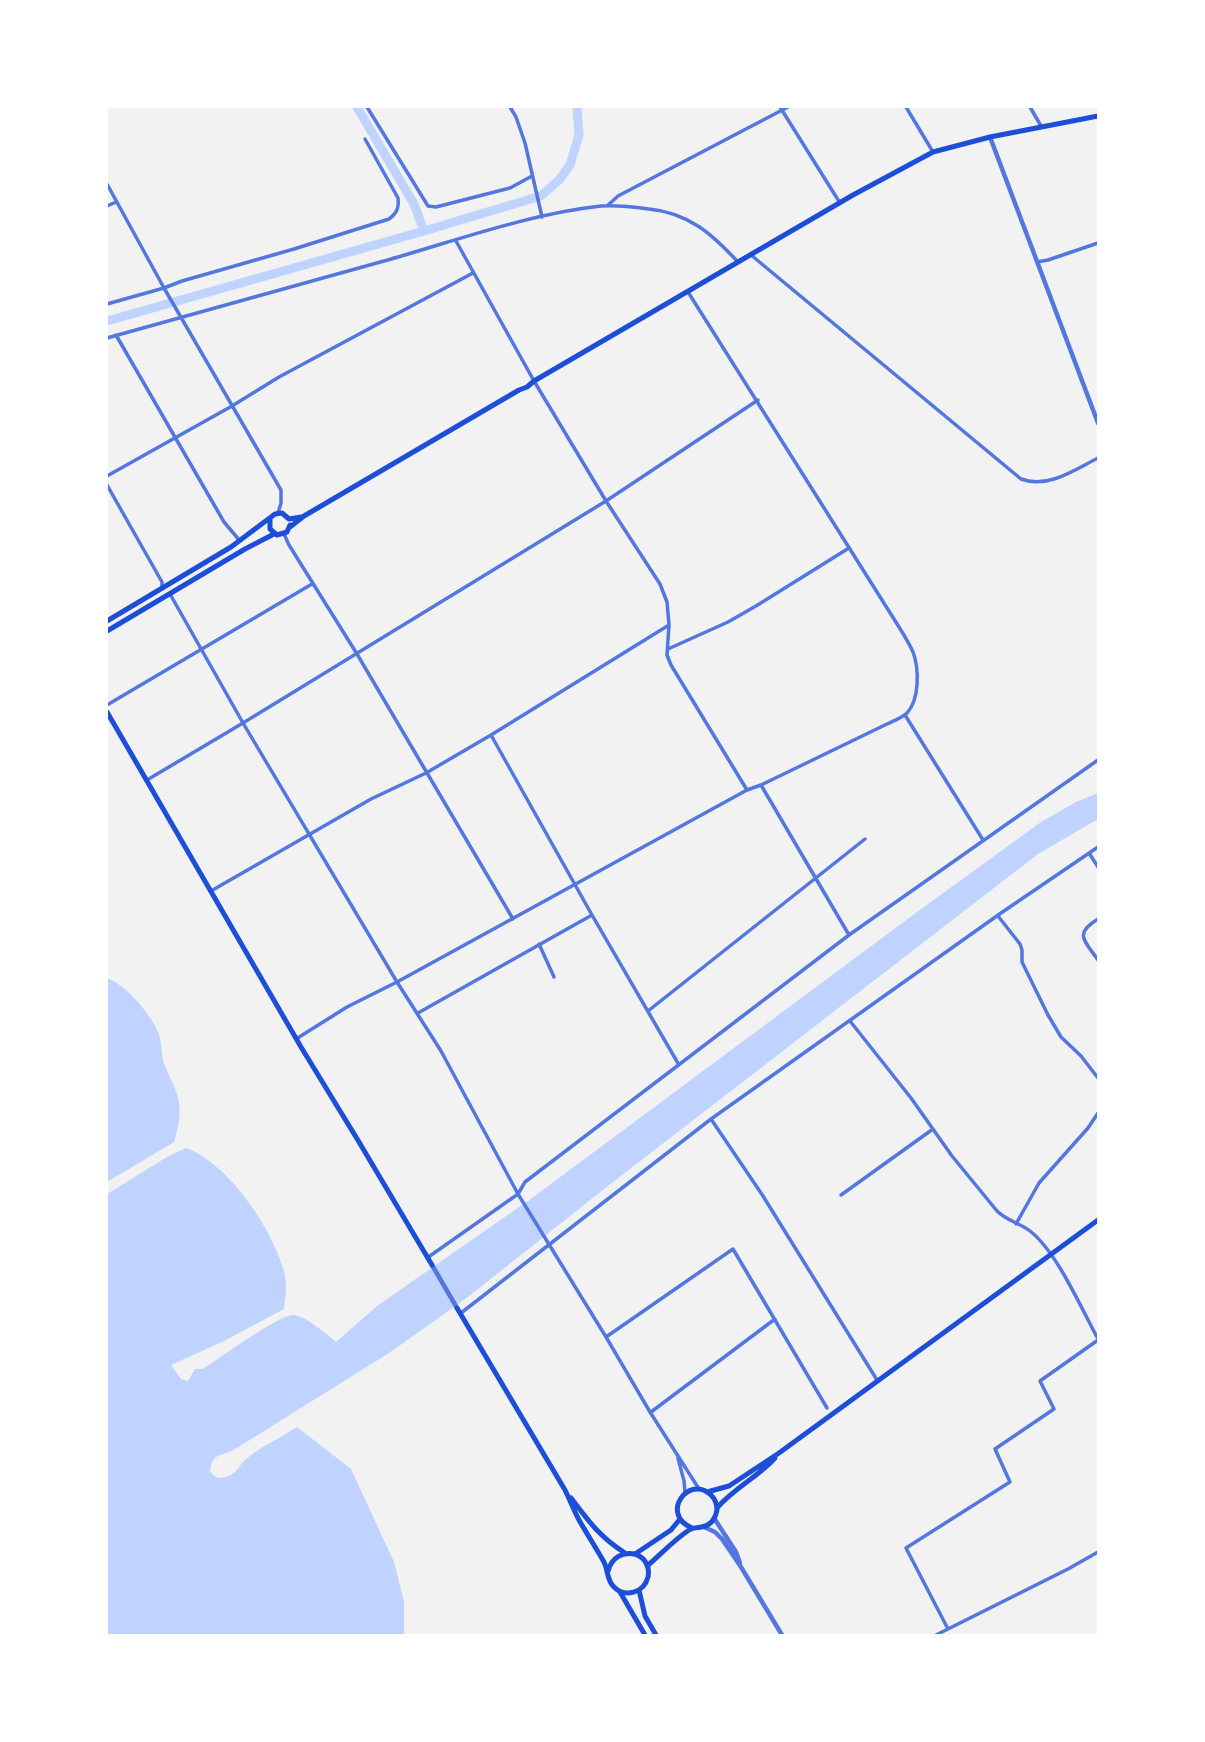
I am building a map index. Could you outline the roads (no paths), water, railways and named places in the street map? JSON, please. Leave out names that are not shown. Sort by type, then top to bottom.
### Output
[{"type":"main road","points":[[107,631],[245,549],[274,534],[284,534],[304,516],[913,162],[933,152],[990,137],[1098,116]]},
{"type":"main road","points":[[107,621],[240,541],[272,516],[285,514],[290,527]]},
{"type":"main road","points":[[289,519],[304,516]]},
{"type":"main road","points":[[270,519],[269,526],[274,534]]},
{"type":"main road","points":[[107,712],[296,1039],[432,1265]]},
{"type":"main road","points":[[707,1492],[729,1486],[779,1453],[1098,1220]]},
{"type":"main road","points":[[459,1310],[565,1490],[579,1520],[598,1550],[611,1583],[620,1592],[645,1635]]},
{"type":"main road","points":[[717,1508],[714,1499],[699,1489],[685,1493],[677,1506],[684,1524],[692,1528],[704,1527],[714,1518],[717,1508],[729,1496],[766,1468],[779,1453]]},
{"type":"main road","points":[[565,1490],[597,1532],[611,1545],[625,1553],[635,1554],[647,1566],[648,1576],[639,1590],[620,1592]]},
{"type":"main road","points":[[635,1554],[671,1530],[680,1519]]},
{"type":"main road","points":[[647,1566],[692,1528]]},
{"type":"main road","points":[[608,1571],[613,1559],[625,1553]]},
{"type":"main road","points":[[639,1590],[645,1616],[656,1635]]},
{"type":"street","points":[[367,107],[428,206],[436,207],[510,188],[532,176]]},
{"type":"street","points":[[510,107],[525,143],[542,217]]},
{"type":"street","points":[[607,206],[618,196],[781,108],[788,107]]},
{"type":"street","points":[[906,107],[933,152]]},
{"type":"street","points":[[1030,107],[1041,127]]},
{"type":"street","points":[[781,108],[840,204]]},
{"type":"street","points":[[990,137],[1098,423]]},
{"type":"street","points":[[107,304],[165,289],[182,281],[389,219],[396,213],[398,198],[365,139]]},
{"type":"street","points":[[107,184],[281,490],[278,513]]},
{"type":"street","points":[[107,206],[116,202]]},
{"type":"street","points":[[107,338],[180,315],[283,290],[527,220],[607,206],[651,209],[675,214],[703,229],[738,262]]},
{"type":"street","points":[[456,241],[534,382],[660,584],[667,602],[667,655],[671,665],[747,790]]},
{"type":"street","points":[[1037,261],[1048,260],[1098,243]]},
{"type":"street","points":[[751,256],[1021,479],[1042,483],[1098,458]]},
{"type":"street","points":[[107,476],[279,377],[473,273]]},
{"type":"street","points":[[296,1039],[347,1007],[747,790],[905,715],[914,700],[914,656],[899,627],[688,292]]},
{"type":"street","points":[[116,335],[224,522],[240,541]]},
{"type":"street","points":[[146,781],[606,501],[758,400]]},
{"type":"street","points":[[107,485],[162,582],[161,588]]},
{"type":"street","points":[[284,534],[513,919]]},
{"type":"street","points":[[668,649],[757,606],[849,548]]},
{"type":"street","points":[[107,705],[312,584]]},
{"type":"street","points":[[170,594],[243,723],[441,1051],[518,1194],[699,1489]]},
{"type":"street","points":[[210,891],[371,799],[426,774],[669,625]]},
{"type":"street","points":[[905,715],[983,839]]},
{"type":"street","points":[[491,736],[679,1065]]},
{"type":"street","points":[[427,1258],[518,1194],[525,1182],[849,935],[1098,760]]},
{"type":"street","points":[[761,785],[849,935]]},
{"type":"street","points":[[648,1011],[865,839]]},
{"type":"street","points":[[432,1265],[459,1310],[711,1119],[1098,847]]},
{"type":"street","points":[[1089,853],[1098,867]]},
{"type":"street","points":[[418,1013],[592,915]]},
{"type":"street","points":[[998,916],[1020,944],[1022,962],[1061,1037],[1098,1077]]},
{"type":"street","points":[[1098,919],[1086,926],[1082,937],[1098,960]]},
{"type":"street","points":[[539,944],[554,977]]},
{"type":"street","points":[[849,1021],[997,1211],[1004,1218],[1030,1231],[1051,1254],[1098,1339],[1040,1381],[1054,1409],[995,1449],[1010,1482],[906,1548],[948,1629]]},
{"type":"street","points":[[1016,1224],[1039,1183],[1058,1164],[1098,1113]]},
{"type":"street","points":[[711,1119],[763,1196],[878,1381]]},
{"type":"street","points":[[841,1195],[933,1129]]},
{"type":"street","points":[[606,1337],[733,1249],[827,1408]]},
{"type":"street","points":[[650,1412],[775,1319]]},
{"type":"street","points":[[677,1452],[685,1493]]},
{"type":"street","points":[[714,1518],[736,1552],[741,1567]]},
{"type":"street","points":[[704,1527],[719,1536],[782,1635]]},
{"type":"street","points":[[936,1635],[1098,1552]]},
{"type":"water","points":[[1098,793],[1098,819],[1038,854],[468,1297],[389,1353],[232,1451],[214,1459],[210,1471],[212,1474],[218,1478],[229,1476],[250,1456],[297,1427],[351,1469],[394,1562],[404,1602],[404,1635],[107,1635],[107,1194],[186,1148],[218,1168],[247,1199],[278,1254],[286,1280],[284,1309],[171,1365],[181,1379],[188,1381],[195,1369],[203,1369],[287,1316],[294,1315],[304,1319],[336,1342],[377,1306],[532,1198],[1041,822]]},
{"type":"water","points":[[107,978],[129,993],[154,1025],[159,1036],[164,1064],[179,1100],[180,1112],[174,1142],[107,1182]]},
{"type":"waterway","points":[[357,107],[414,204],[424,231]]},
{"type":"waterway","points":[[541,196],[559,180],[570,165],[579,135],[577,107]]},
{"type":"waterway","points":[[107,321],[534,198]]}]
